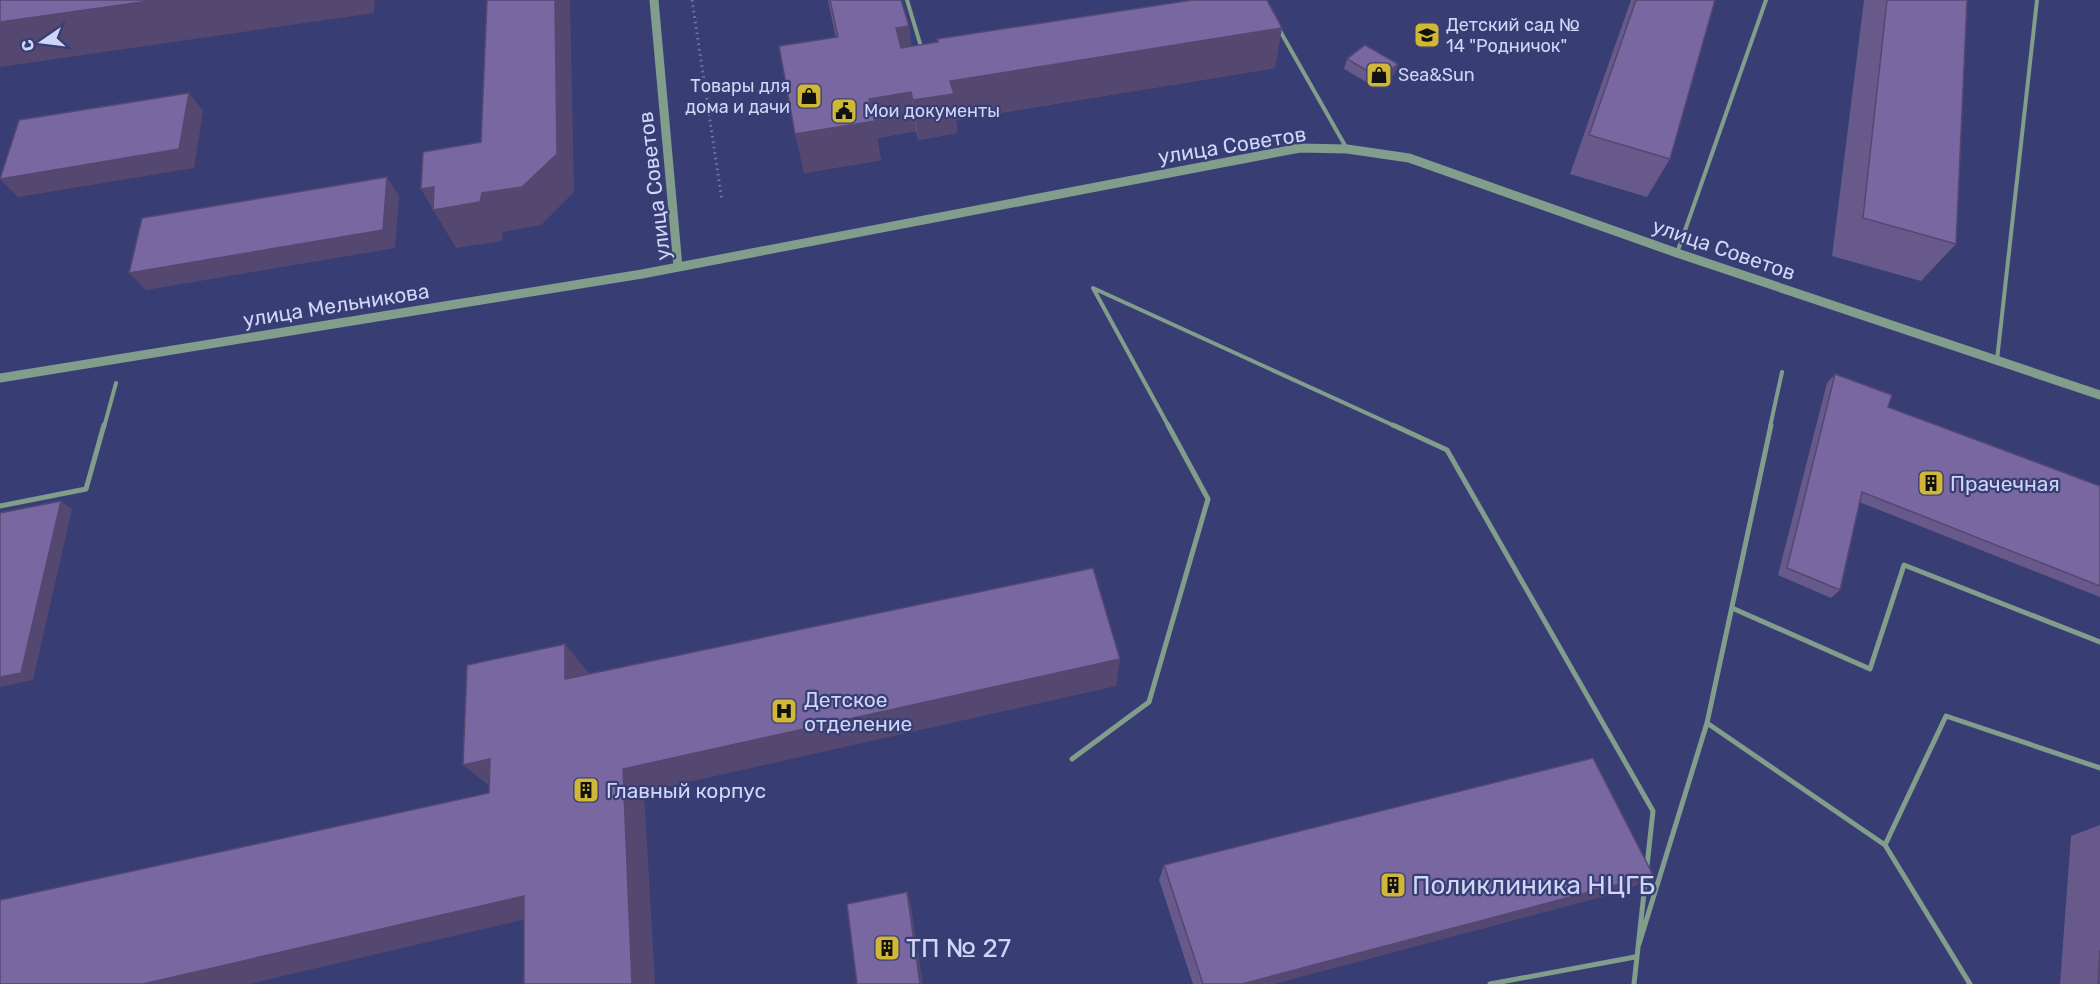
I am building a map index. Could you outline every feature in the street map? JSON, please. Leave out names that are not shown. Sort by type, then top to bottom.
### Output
[{"type":"street","name":"улица Советов","points":[[654,0],[678,267],[1300,148],[1347,149],[1408,158],[1677,253],[2100,395]]},
{"type":"street","name":"улица Мельникова","points":[[0,378],[678,267]]},
{"type":"lane","points":[[907,0],[924,55]]},
{"type":"lane","points":[[1677,253],[1766,0]]},
{"type":"lane","points":[[1997,360],[2037,0]]},
{"type":"lane","points":[[1276,24],[1347,149]]},
{"type":"lane","points":[[1072,759],[1149,702],[1208,499],[1093,288],[1447,450],[1653,811],[1635,958],[1634,984]]},
{"type":"lane","points":[[1635,958],[1707,723],[1782,372]]},
{"type":"lane","points":[[0,506],[86,489],[116,383]]},
{"type":"lane","points":[[1732,608],[1870,669],[1905,565],[2100,642]]},
{"type":"lane","points":[[1885,845],[1946,716],[2100,768]]},
{"type":"lane","points":[[1707,723],[1885,845],[1970,984]]},
{"type":"lane","points":[[1490,984],[1635,958]]},
{"type":"path","points":[[692,0],[722,201]]},
{"type":"building","points":[[0,0],[156,0],[0,22]]},
{"type":"building","points":[[487,0],[555,0],[557,154],[522,187],[482,193],[480,202],[433,210],[434,187],[421,189],[423,152],[481,142]]},
{"type":"building","points":[[830,0],[901,0],[909,26],[896,28],[901,48],[938,42],[937,39],[1192,0],[1267,0],[1282,28],[950,81],[954,94],[913,100],[911,92],[869,99],[875,121],[795,134],[779,46],[838,37]]},
{"type":"building","points":[[1636,0],[1715,0],[1670,159],[1589,135]]},
{"type":"building","points":[[1887,0],[1967,0],[1956,244],[1863,218]]},
{"type":"building","points":[[1365,45],[1398,64],[1380,78],[1347,59]]},
{"type":"building","points":[[189,93],[179,149],[0,179],[19,120]]},
{"type":"building","points":[[387,177],[383,230],[129,273],[142,218]]},
{"type":"building","name":"Прачечная","points":[[1835,374],[1892,395],[1888,407],[2100,486],[2100,586],[1862,492],[1840,590],[1787,568]]},
{"type":"building","points":[[61,501],[21,673],[0,677],[0,513]]},
{"type":"building","name":"Главный корпус","points":[[1093,568],[1120,659],[623,769],[632,984],[524,984],[524,896],[143,984],[0,984],[0,900],[489,793],[490,759],[463,765],[467,665],[565,644],[565,679]]},
{"type":"building","name":"Поликлиника НЦГБ","points":[[1593,758],[1653,875],[1242,984],[1203,984],[1164,865]]},
{"type":"building","name":"ТП № 27","points":[[907,892],[920,984],[857,984],[847,904]]},
{"type":"building","points":[[2100,950],[2100,984],[2098,984]]},
{"type":"place","name":"Детский сад № 14 \"Родничок\"","points":[[1427,35]]},
{"type":"place","name":"Sea&Sun","points":[[1379,75]]},
{"type":"place","name":"Товары для дома и дачи","points":[[809,96]]},
{"type":"place","name":"Мои документы","points":[[844,111]]},
{"type":"place","name":"Прачечная","points":[[1931,483]]},
{"type":"place","name":"Детское отделение","points":[[784,711]]},
{"type":"place","name":"Главный корпус","points":[[586,790]]},
{"type":"place","name":"Поликлиника НЦГБ","points":[[1393,885]]},
{"type":"place","name":"ТП № 27","points":[[887,948]]}]
